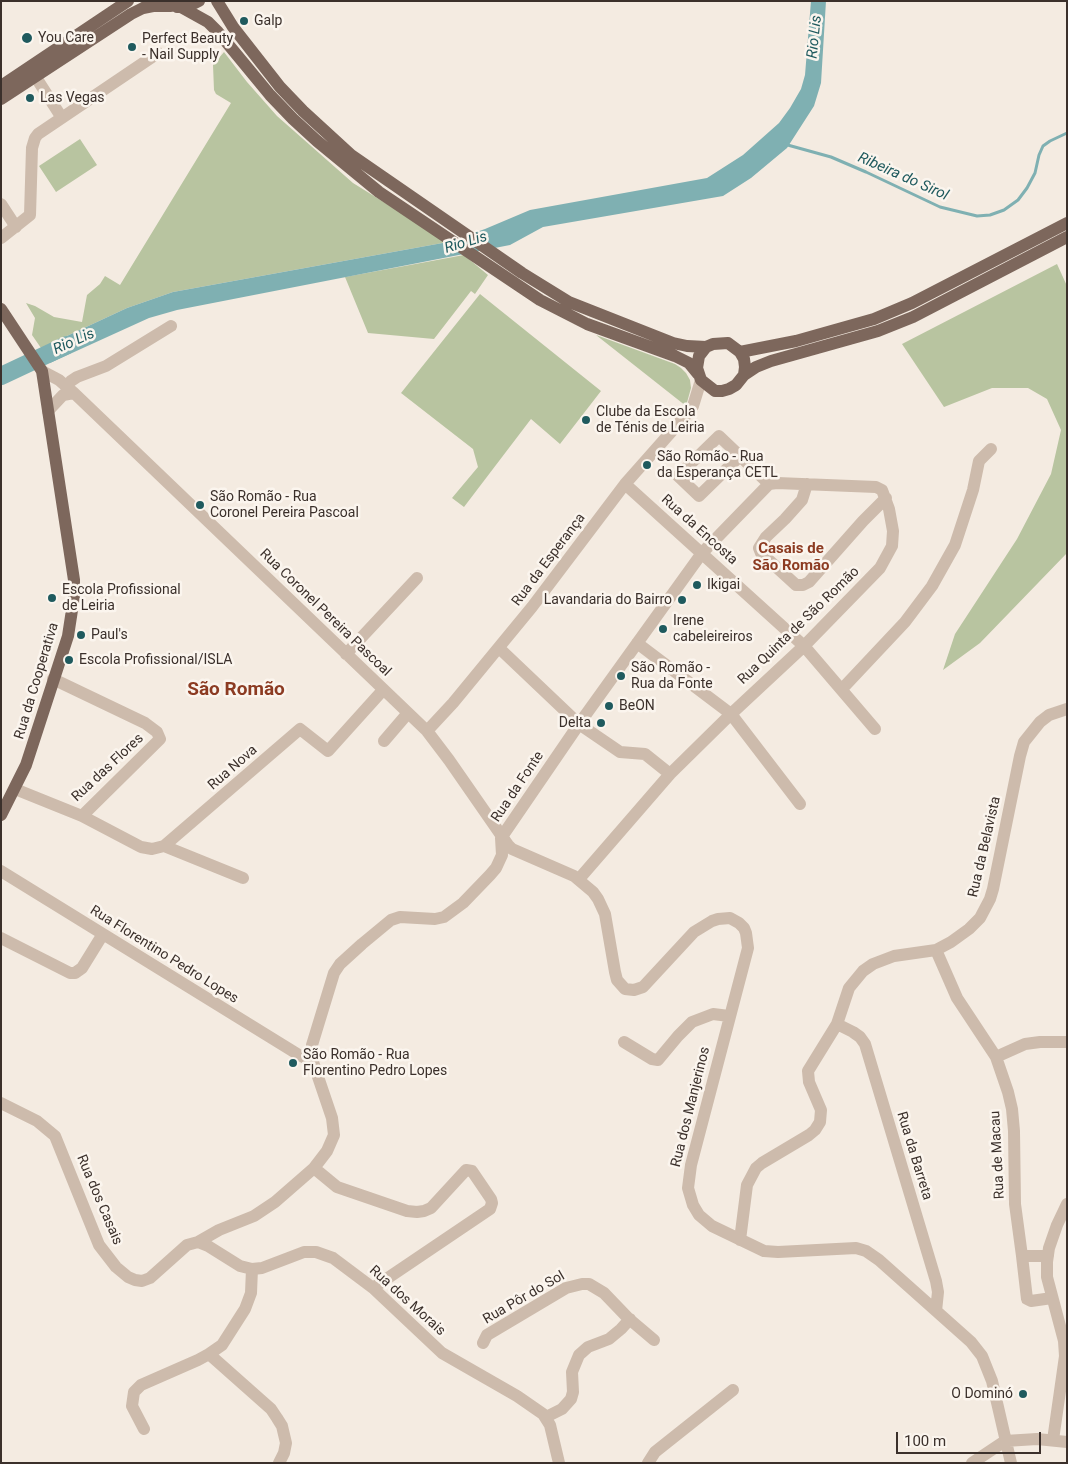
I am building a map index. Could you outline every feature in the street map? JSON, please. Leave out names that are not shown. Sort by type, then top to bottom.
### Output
[{"type":"main road","points":[[1,86],[128,1]]},
{"type":"main road","points":[[1,98],[143,8],[191,5],[199,1]]},
{"type":"main road","points":[[217,1],[233,27],[262,65],[304,111],[351,155],[428,208],[540,300],[614,334],[689,363],[715,391],[729,390],[744,375],[756,367],[771,361],[862,336],[913,317],[1067,237]]},
{"type":"main road","points":[[171,5],[208,22],[270,95],[317,141],[379,192],[420,219],[493,261],[593,312],[673,343],[706,347],[713,344],[728,343],[734,346],[744,359],[744,375]]},
{"type":"main road","points":[[740,352],[789,343],[874,319],[912,303],[1067,223]]},
{"type":"main road","points":[[1,309],[42,371]]},
{"type":"main road","points":[[700,377],[697,362],[706,347]]},
{"type":"main road","name":"Rua da Cooperativa","points":[[1,816],[26,765],[68,636],[74,606],[74,589],[42,371]]},
{"type":"street","points":[[1,238],[30,215],[32,148],[35,138],[158,53]]},
{"type":"street","points":[[35,76],[62,118]]},
{"type":"street","points":[[1,204],[16,227]]},
{"type":"street","points":[[48,412],[62,396],[71,390],[71,381],[106,366],[171,326]]},
{"type":"street","name":"Rua Coronel Pereira Pascoal","points":[[42,371],[71,390],[427,731],[502,838],[512,849],[578,879]]},
{"type":"street","name":"Rua da Esperança","points":[[693,406],[700,377]]},
{"type":"street","name":"Rua da Esperança","points":[[427,731],[532,607],[625,484],[693,406],[715,391]]},
{"type":"street","points":[[740,456],[699,496],[678,476],[719,436],[740,456],[769,484],[777,483],[871,486],[882,490],[886,498],[808,582],[803,585],[796,584],[761,553],[759,548],[766,537],[802,500],[806,484]]},
{"type":"street","points":[[842,689],[905,622],[932,586],[955,545],[973,490],[980,461],[991,449]]},
{"type":"street","name":"Rua da Encosta","points":[[625,484],[804,646],[875,729]]},
{"type":"street","name":"Rua da Fonte","points":[[198,1242],[266,1209],[302,1180],[327,1151],[334,1135],[334,1125],[313,1062],[312,1045],[334,973],[340,964],[392,920],[400,917],[435,919],[444,917],[454,911],[496,868],[502,855],[502,838],[579,724],[702,553],[769,484]]},
{"type":"street","name":"Rua Quinta de São Romão","points":[[578,879],[670,774],[804,646],[880,568],[892,546],[893,531],[886,498]]},
{"type":"street","points":[[346,654],[417,578]]},
{"type":"street","points":[[637,643],[731,714],[800,804]]},
{"type":"street","points":[[498,648],[579,724],[620,752],[644,754],[670,774]]},
{"type":"street","name":"Rua das Flores","points":[[15,789],[82,816],[158,742],[160,737],[157,732],[145,723],[53,680]]},
{"type":"street","name":"Rua Nova","points":[[164,846],[300,729],[328,751],[383,690]]},
{"type":"street","name":"Rua da Belavista","points":[[740,1240],[747,1185],[756,1168],[810,1135],[820,1122],[821,1110],[809,1082],[808,1071],[836,1024],[849,988],[863,971],[878,962],[894,956],[936,950],[951,942],[969,929],[986,908],[993,889],[1024,742],[1040,722],[1050,715],[1067,709]]},
{"type":"street","points":[[384,741],[408,713]]},
{"type":"street","points":[[82,816],[141,847],[152,849],[164,846],[243,878]]},
{"type":"street","name":"Rua Florentino Pedro Lopes","points":[[1,871],[313,1062]]},
{"type":"street","name":"Rua dos Manjerinos","points":[[578,879],[593,892],[605,914],[617,980],[625,989],[634,990],[643,987],[689,936],[706,924],[724,918],[730,918],[740,924],[746,933],[748,948],[691,1166],[688,1188],[690,1199],[699,1215],[712,1226],[764,1251],[850,1248],[862,1249],[879,1260],[971,1342],[987,1364],[1011,1463]]},
{"type":"street","points":[[1,938],[70,973],[75,973],[82,968],[103,934]]},
{"type":"street","name":"Rua de Macau","points":[[936,950],[957,998],[996,1057],[1008,1092],[1012,1110],[1015,1204],[1027,1298],[1031,1301],[1052,1298]]},
{"type":"street","points":[[624,1042],[652,1059],[658,1060],[692,1022],[713,1014],[729,1016]]},
{"type":"street","name":"Rua da Barreta","points":[[836,1024],[853,1032],[865,1044],[936,1281],[938,1292],[936,1311]]},
{"type":"street","points":[[996,1057],[1025,1044],[1067,1042]]},
{"type":"street","name":"Rua dos Casais","points":[[1,1103],[37,1121],[55,1136],[99,1245],[116,1267],[128,1277],[139,1281],[147,1280],[181,1249],[198,1242]]},
{"type":"street","points":[[314,1168],[336,1187],[407,1211],[417,1212],[431,1208],[466,1170],[472,1171],[491,1199],[492,1207],[487,1212],[373,1288]]},
{"type":"street","points":[[1053,1440],[1065,1356],[1064,1341],[1047,1277],[1048,1256],[1057,1225],[1067,1204]]},
{"type":"street","points":[[144,1429],[132,1406],[134,1392],[141,1385],[198,1360],[222,1345],[245,1309],[250,1293],[252,1270],[244,1268],[198,1242]]},
{"type":"street","name":"Rua dos Morais","points":[[252,1270],[262,1268],[299,1253],[316,1252],[339,1262],[373,1288],[428,1341],[448,1357],[535,1407],[546,1417]]},
{"type":"street","points":[[1022,1256],[1048,1256]]},
{"type":"street","name":"Rua Pôr do Sol","points":[[483,1343],[488,1335],[566,1288],[576,1284],[589,1284],[599,1289],[654,1340]]},
{"type":"street","points":[[559,1463],[550,1425],[546,1417],[562,1409],[571,1399],[573,1392],[572,1372],[579,1355],[588,1347],[609,1339],[630,1319]]},
{"type":"street","points":[[209,1354],[271,1409],[277,1418],[282,1426],[286,1443],[284,1453],[278,1463]]},
{"type":"street","points":[[648,1463],[655,1452],[733,1390]]},
{"type":"street","points":[[972,1463],[1005,1441],[1037,1439],[1067,1442]]},
{"type":"green space","points":[[224,52],[277,116],[353,183],[448,242],[173,292],[127,308],[41,348],[32,335],[35,318],[26,303],[54,317],[82,322],[87,295],[100,284],[105,276],[120,285],[231,103],[216,94],[214,90],[213,65]]},
{"type":"green space","points":[[80,139],[97,165],[56,192],[39,166]]},
{"type":"green space","points":[[464,255],[488,275],[475,294],[471,291],[434,339],[368,333],[345,277]]},
{"type":"green space","points":[[1057,264],[1067,286],[1067,553],[980,643],[943,670],[955,634],[1017,539],[1051,474],[1061,430],[1047,399],[1028,388],[992,388],[944,407],[902,344]]},
{"type":"green space","points":[[480,294],[601,391],[560,444],[531,419],[464,507],[452,498],[478,467],[473,449],[401,393]]},
{"type":"green space","points":[[596,335],[675,364],[681,368],[690,380],[691,388],[686,406]]},
{"type":"water","name":"Rio Lis","points":[[811,1],[826,1],[821,83],[814,106],[787,148],[751,178],[723,196],[543,227],[510,245],[177,310],[149,318],[50,363],[41,348],[127,308],[173,292],[448,242],[530,210],[707,178],[743,155],[779,123],[790,108],[801,89],[805,75]]},
{"type":"waterway","name":"Ribeira do Sirol","points":[[784,144],[831,157],[940,207],[977,216],[990,215],[1004,210],[1018,200],[1035,173],[1043,146],[1067,133]]},
{"type":"waterway","name":"Rio Lis","points":[[1,376],[67,345]]},
{"type":"place","name":"Galp","points":[[244,21]]},
{"type":"place","name":"You Care","points":[[27,38]]},
{"type":"place","name":"Perfect Beauty - Nail Supply","points":[[132,47]]},
{"type":"place","name":"Las Vegas","points":[[30,98]]},
{"type":"place","name":"Clube da Escola de Ténis de Leiria","points":[[586,420]]},
{"type":"place","name":"São Romão - Rua da Esperança CETL","points":[[647,465]]},
{"type":"place","name":"São Romão - Rua Coronel Pereira Pascoal","points":[[200,505]]},
{"type":"place","name":"Ikigai","points":[[697,585]]},
{"type":"place","name":"Escola Profissional de Leiria","points":[[52,598]]},
{"type":"place","name":"Lavandaria do Bairro","points":[[682,600]]},
{"type":"place","name":"Irene cabeleireiros","points":[[663,629]]},
{"type":"place","name":"Paul's","points":[[81,635]]},
{"type":"place","name":"Escola Profissional/ISLA","points":[[69,660]]},
{"type":"place","name":"São Romão - Rua da Fonte","points":[[621,676]]},
{"type":"place","name":"BeON","points":[[609,706]]},
{"type":"place","name":"Delta","points":[[601,723]]},
{"type":"place","name":"São Romão - Rua Florentino Pedro Lopes","points":[[293,1063]]},
{"type":"place","name":"O Dominó","points":[[1023,1394]]},
{"type":"district","name":"Casais de São Romão","points":[[791,558]]},
{"type":"district","name":"São Romão","points":[[236,690]]}]
